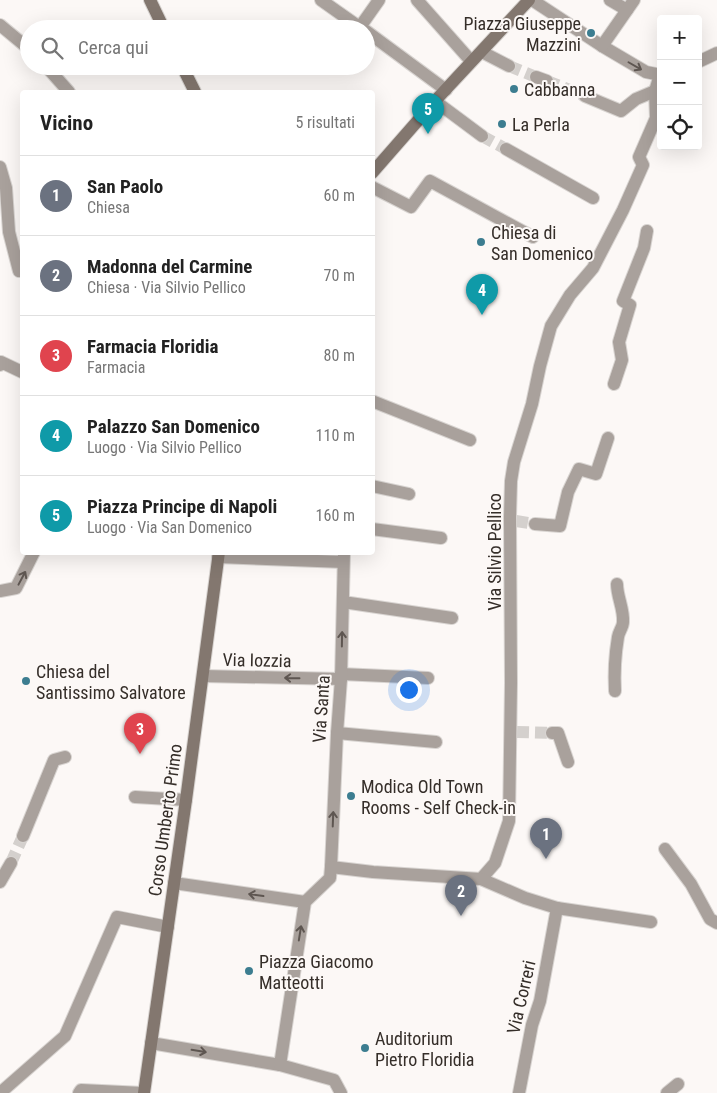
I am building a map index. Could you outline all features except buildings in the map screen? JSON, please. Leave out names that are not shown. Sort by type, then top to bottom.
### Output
[{"type":"street","points":[[150,0],[160,20]]},
{"type":"street","points":[[321,0],[350,20]]},
{"type":"street","points":[[368,20],[379,0]]},
{"type":"street","points":[[417,0],[471,62]]},
{"type":"street","points":[[375,170],[435,101],[530,0],[646,72],[657,74]]},
{"type":"street","points":[[607,49],[631,5],[610,0]]},
{"type":"street","points":[[0,25],[20,42]]},
{"type":"street","points":[[375,37],[446,90]]},
{"type":"street","points":[[482,52],[509,66]]},
{"type":"street","points":[[702,60],[717,53]]},
{"type":"street","points":[[54,75],[67,90]]},
{"type":"street","points":[[186,75],[194,90]]},
{"type":"street","name":"Via Silvio Pellico","points":[[481,879],[495,863],[509,821],[513,732],[513,521],[511,481],[514,462],[532,404],[551,326],[570,295],[593,268],[636,183],[643,165],[640,158],[656,118],[655,91],[657,85]]},
{"type":"street","points":[[585,96],[621,111],[636,99],[655,91]]},
{"type":"street","points":[[435,101],[482,136]]},
{"type":"street","points":[[506,149],[593,198]]},
{"type":"street","points":[[0,167],[6,188],[9,232],[19,271]]},
{"type":"street","points":[[375,189],[411,207],[430,181],[533,237]]},
{"type":"street","points":[[614,384],[622,360],[619,342],[630,305],[623,301],[644,248],[647,231]]},
{"type":"street","points":[[0,365],[2,362],[20,371]]},
{"type":"street","points":[[375,402],[470,440]]},
{"type":"street","points":[[536,524],[560,526],[568,492],[579,470],[596,474],[608,438]]},
{"type":"street","points":[[375,487],[409,494]]},
{"type":"street","points":[[375,529],[441,538]]},
{"type":"street","points":[[0,591],[16,588],[32,555]]},
{"type":"street","points":[[219,555],[344,557]]},
{"type":"street","name":"Corso Umberto Primo","points":[[143,1093],[186,800],[219,555]]},
{"type":"street","name":"Via Santa","points":[[330,873],[341,677],[344,557]]},
{"type":"street","points":[[616,691],[614,668],[616,648],[619,631],[623,624],[617,584]]},
{"type":"street","points":[[343,602],[452,618]]},
{"type":"street","name":"Via Iozzia","points":[[203,676],[428,678]]},
{"type":"street","points":[[552,733],[558,733],[568,762]]},
{"type":"street","points":[[337,734],[436,742]]},
{"type":"street","points":[[23,836],[54,760],[65,757]]},
{"type":"street","points":[[135,797],[186,800]]},
{"type":"street","points":[[665,849],[691,884],[710,919],[717,923]]},
{"type":"street","points":[[0,882],[11,863]]},
{"type":"street","points":[[280,1065],[305,902],[330,873],[373,872],[481,879],[525,898],[557,908],[650,922]]},
{"type":"street","points":[[174,883],[305,902]]},
{"type":"street","name":"Via Correri","points":[[519,1093],[532,1025],[540,1001],[557,908]]},
{"type":"street","points":[[0,1093],[65,1036],[117,917],[168,927]]},
{"type":"street","points":[[151,1044],[280,1065],[334,1080],[341,1093]]},
{"type":"street","points":[[667,1093],[678,1084]]},
{"type":"street","points":[[80,1091],[143,1093]]},
{"type":"tunnel","points":[[509,66],[536,77]]},
{"type":"tunnel","points":[[547,81],[585,96]]},
{"type":"tunnel","points":[[482,136],[506,149]]},
{"type":"tunnel","points":[[516,521],[535,524]]},
{"type":"tunnel","points":[[517,732],[552,733]]},
{"type":"tunnel","points":[[11,863],[23,836]]},
{"type":"place","name":"Piazza Giuseppe Mazzini","points":[[591,33]]},
{"type":"place","name":"Cabbanna","points":[[514,89]]},
{"type":"place","name":"La Perla","points":[[502,124]]},
{"type":"place","name":"Piazza Principe di Napoli","points":[[428,134]]},
{"type":"place","name":"Chiesa di San Domenico","points":[[481,242]]},
{"type":"place","name":"Palazzo San Domenico","points":[[482,315]]},
{"type":"place","name":"Chiesa del Santissimo Salvatore","points":[[26,681]]},
{"type":"place","name":"Farmacia Floridia","points":[[140,754]]},
{"type":"place","name":"Modica Old Town Rooms - Self Check-in","points":[[351,796]]},
{"type":"place","name":"San Paolo","points":[[546,859]]},
{"type":"place","name":"Madonna del Carmine","points":[[461,916]]},
{"type":"place","name":"Piazza Giacomo Matteotti","points":[[249,971]]},
{"type":"place","name":"Auditorium Pietro Floridia","points":[[365,1048]]}]
